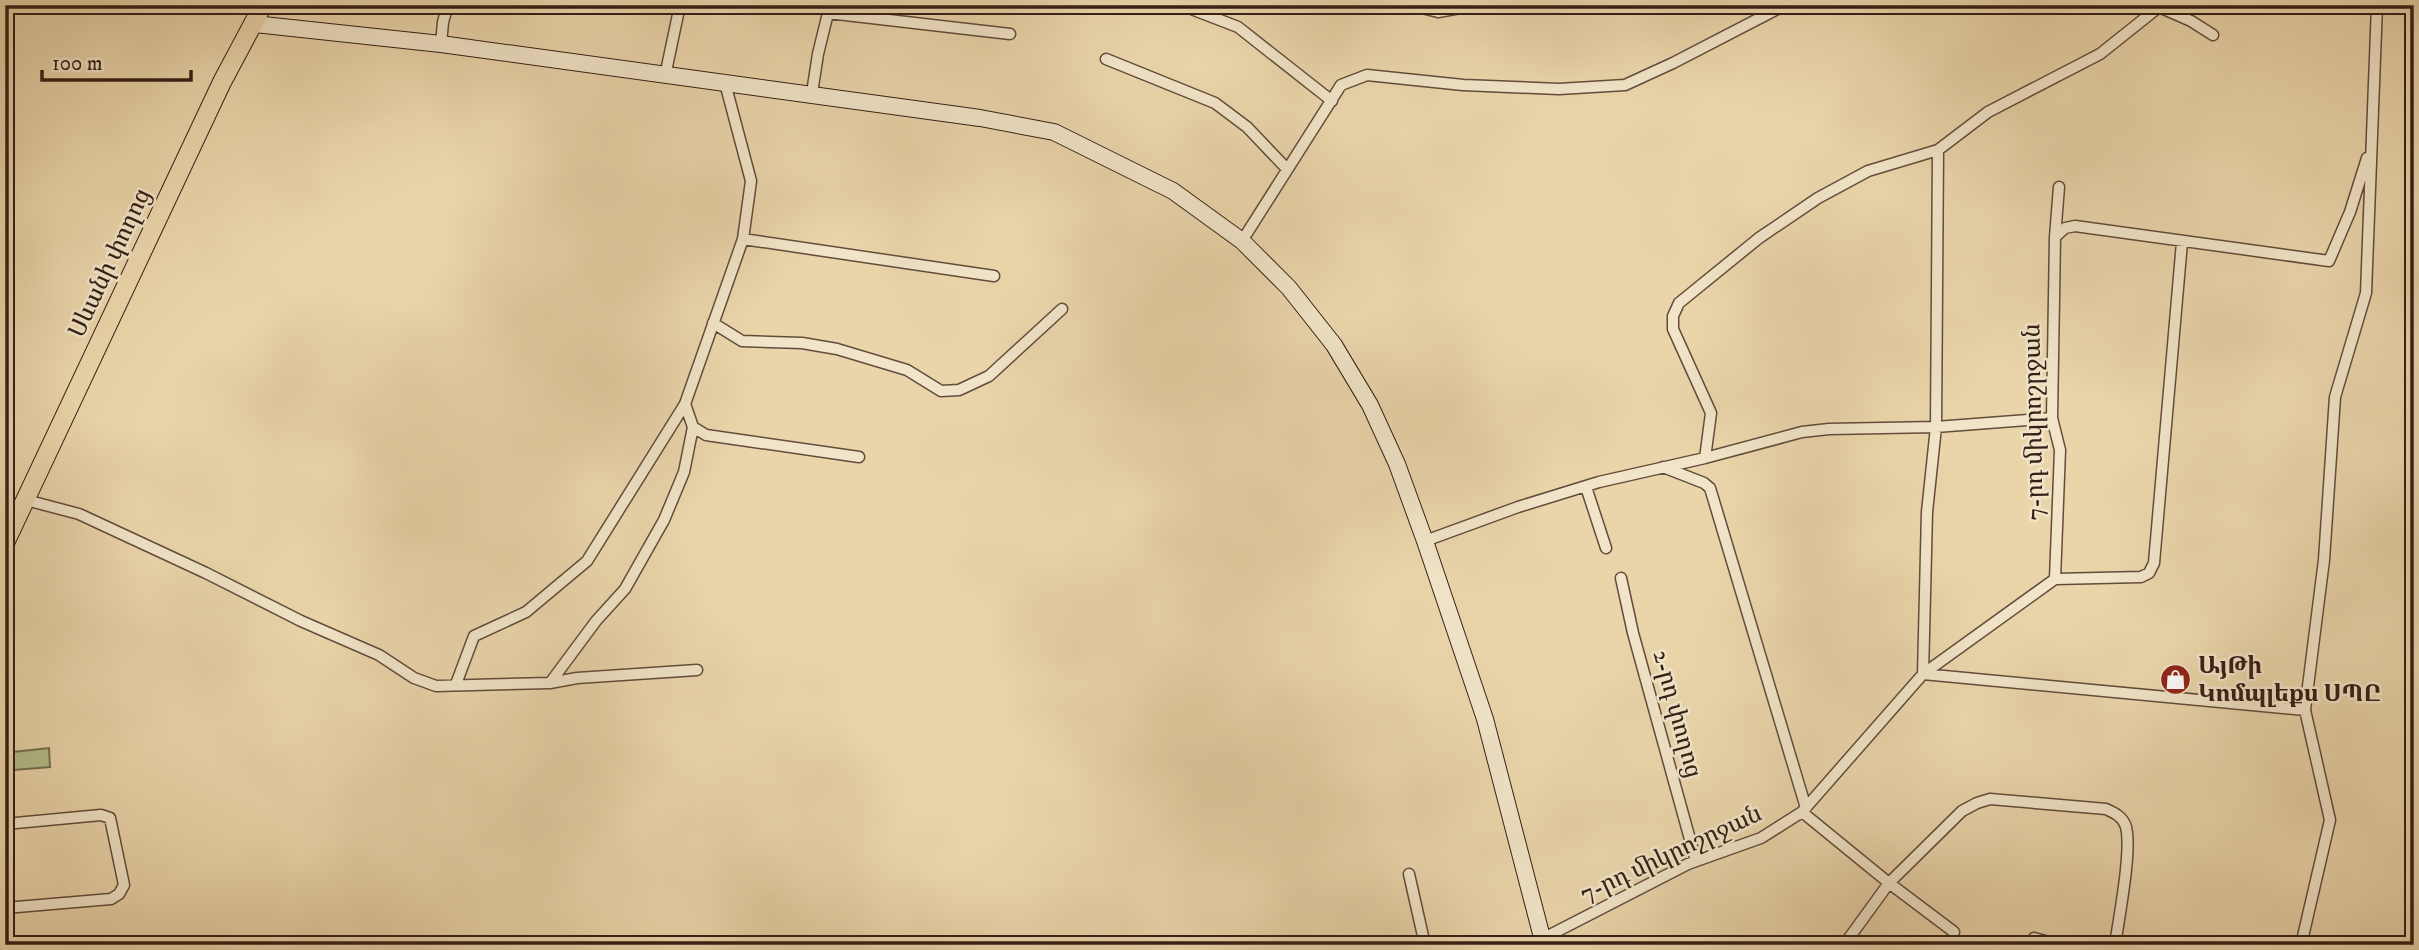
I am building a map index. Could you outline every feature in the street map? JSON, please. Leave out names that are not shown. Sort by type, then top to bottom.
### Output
[{"type":"main road","name":"Սևանի փողոց","points":[[5,543],[222,82],[263,5]]},
{"type":"main road","points":[[254,24],[441,44],[980,118],[1054,132],[1173,191],[1242,241],[1289,288],[1334,345],[1370,405],[1397,464],[1485,719],[1544,942]]},
{"type":"street","points":[[441,44],[448,5]]},
{"type":"street","points":[[665,76],[680,5]]},
{"type":"street","points":[[1181,5],[1238,27],[1332,101]]},
{"type":"street","points":[[1410,5],[1438,12],[1478,5]]},
{"type":"street","points":[[1242,241],[1341,85],[1367,75],[1464,85],[1559,89],[1625,85],[1673,64],[1785,5]]},
{"type":"street","points":[[2301,945],[2330,820],[2305,710],[2324,559],[2335,397],[2366,293],[2377,5]]},
{"type":"street","points":[[1704,458],[1711,413],[1673,328],[1673,316],[1679,303],[1759,238],[1818,198],[1868,171],[1938,150],[1988,112],[2100,54],[2159,7],[2191,21],[2213,35]]},
{"type":"street","points":[[812,93],[828,13],[1010,34]]},
{"type":"street","points":[[1105,59],[1215,103],[1247,127],[1287,169]]},
{"type":"street","points":[[456,684],[474,636],[526,612],[587,561],[685,404],[743,239],[751,181],[725,83]]},
{"type":"street","points":[[2055,237],[2065,228],[2075,226],[2329,261],[2350,212],[2371,145]]},
{"type":"street","points":[[1938,150],[1936,427],[1927,512],[1923,674],[2305,710]]},
{"type":"street","name":"7-րդ միկրոշրջան","points":[[1544,942],[1696,861],[1761,838],[1804,810],[1923,674],[2055,579],[2060,450],[2052,418],[2055,237],[2059,187]]},
{"type":"street","points":[[743,239],[994,276]]},
{"type":"street","points":[[2055,579],[2141,577],[2149,573],[2154,563],[2182,242]]},
{"type":"street","points":[[713,323],[742,341],[837,349],[907,370],[941,391],[959,390],[989,376],[1062,309]]},
{"type":"street","points":[[550,683],[596,621],[625,589],[664,520],[684,472],[693,427],[685,404]]},
{"type":"street","points":[[1425,541],[1518,507],[1586,487],[1802,432],[1936,427],[2052,418]]},
{"type":"street","points":[[693,427],[706,435],[738,441],[780,444],[859,457]]},
{"type":"street","points":[[1661,466],[1704,483],[1710,488],[1804,810],[1889,883],[1954,932]]},
{"type":"street","points":[[1586,487],[1606,548]]},
{"type":"street","points":[[26,500],[79,513],[379,656],[414,678],[436,686],[550,683],[577,678],[697,670]]},
{"type":"street","name":"2-րդ փողոց","points":[[1621,578],[1633,633],[1696,861]]},
{"type":"street","points":[[1844,945],[1889,883],[1962,811],[1990,799],[2106,809],[2119,815],[2126,825],[2127,849],[2116,945]]},
{"type":"street","points":[[5,824],[101,815],[110,818],[124,885],[119,894],[111,899],[5,908]]},
{"type":"street","points":[[1409,874],[1426,945]]},
{"type":"street","points":[[2034,938],[2060,945]]},
{"type":"green space","points":[[49,748],[50,767],[14,770],[13,752]]},
{"type":"place","name":"ԱյԹի Կոմպլեքս ՍՊԸ","points":[[2175,680]]}]
